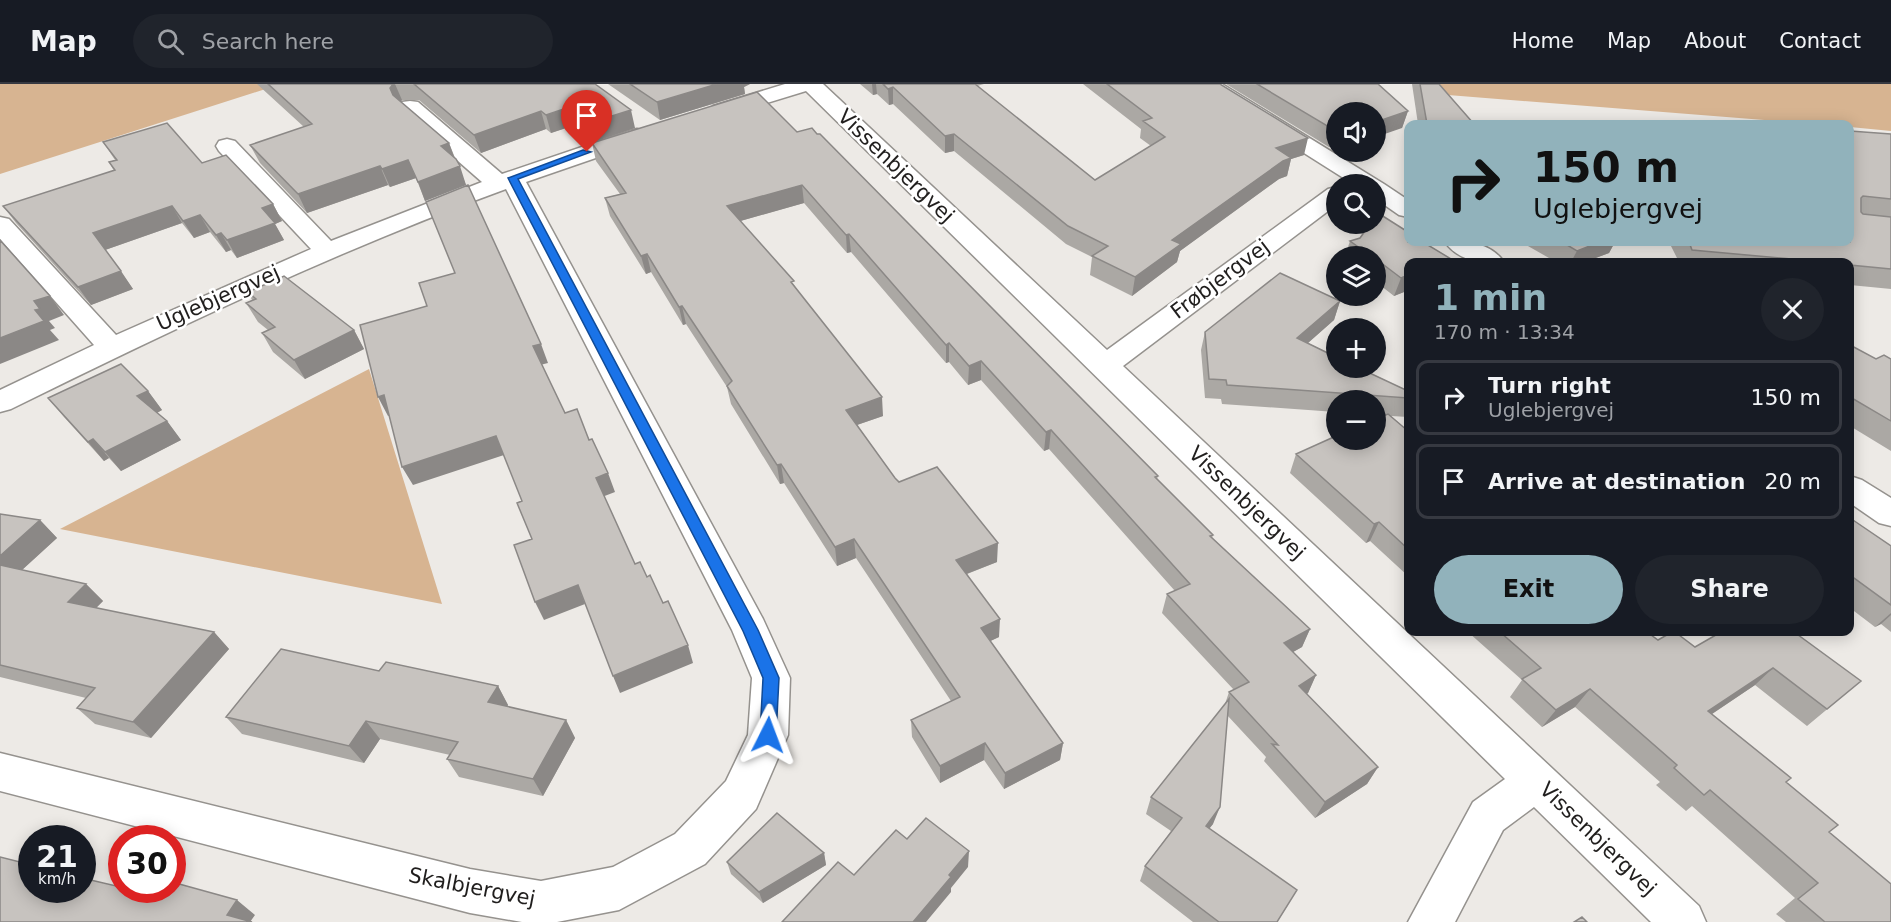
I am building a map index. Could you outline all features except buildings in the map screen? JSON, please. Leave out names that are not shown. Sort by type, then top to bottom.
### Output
[{"type":"street","points":[[698,118],[806,84]]},
{"type":"street","name":"Vissenbjergvej","points":[[811,84],[1683,922]]},
{"type":"street","points":[[1208,84],[1350,174]]},
{"type":"street","points":[[410,107],[505,180]]},
{"type":"street","name":"Uglebjergvej","points":[[0,402],[111,347],[326,250],[505,180],[657,130],[638,117]]},
{"type":"street","points":[[227,146],[326,250]]},
{"type":"street","name":"Skalbjergvej","points":[[0,772],[470,891],[541,903],[619,888],[690,849],[741,795],[768,735],[771,678],[750,630],[505,180]]},
{"type":"street","points":[[1386,187],[1404,186]]},
{"type":"street","points":[[1386,197],[1404,208]]},
{"type":"street","name":"Frøbjergvej","points":[[1104,366],[1326,201]]},
{"type":"street","points":[[0,224],[111,347]]},
{"type":"street","points":[[1465,246],[1484,258]]},
{"type":"street","points":[[1854,491],[1891,514]]},
{"type":"street","points":[[1431,922],[1488,816],[1537,780]]},
{"type":"shaded area","points":[[0,84],[281,84],[0,174]]},
{"type":"shaded area","points":[[1416,84],[1891,84],[1891,131],[1854,127],[1854,120],[1764,120],[1448,95]]},
{"type":"shaded area","points":[[369,369],[442,604],[60,529]]},
{"type":"route","points":[[587,152],[512,178],[750,630],[771,678],[768,735]]}]
